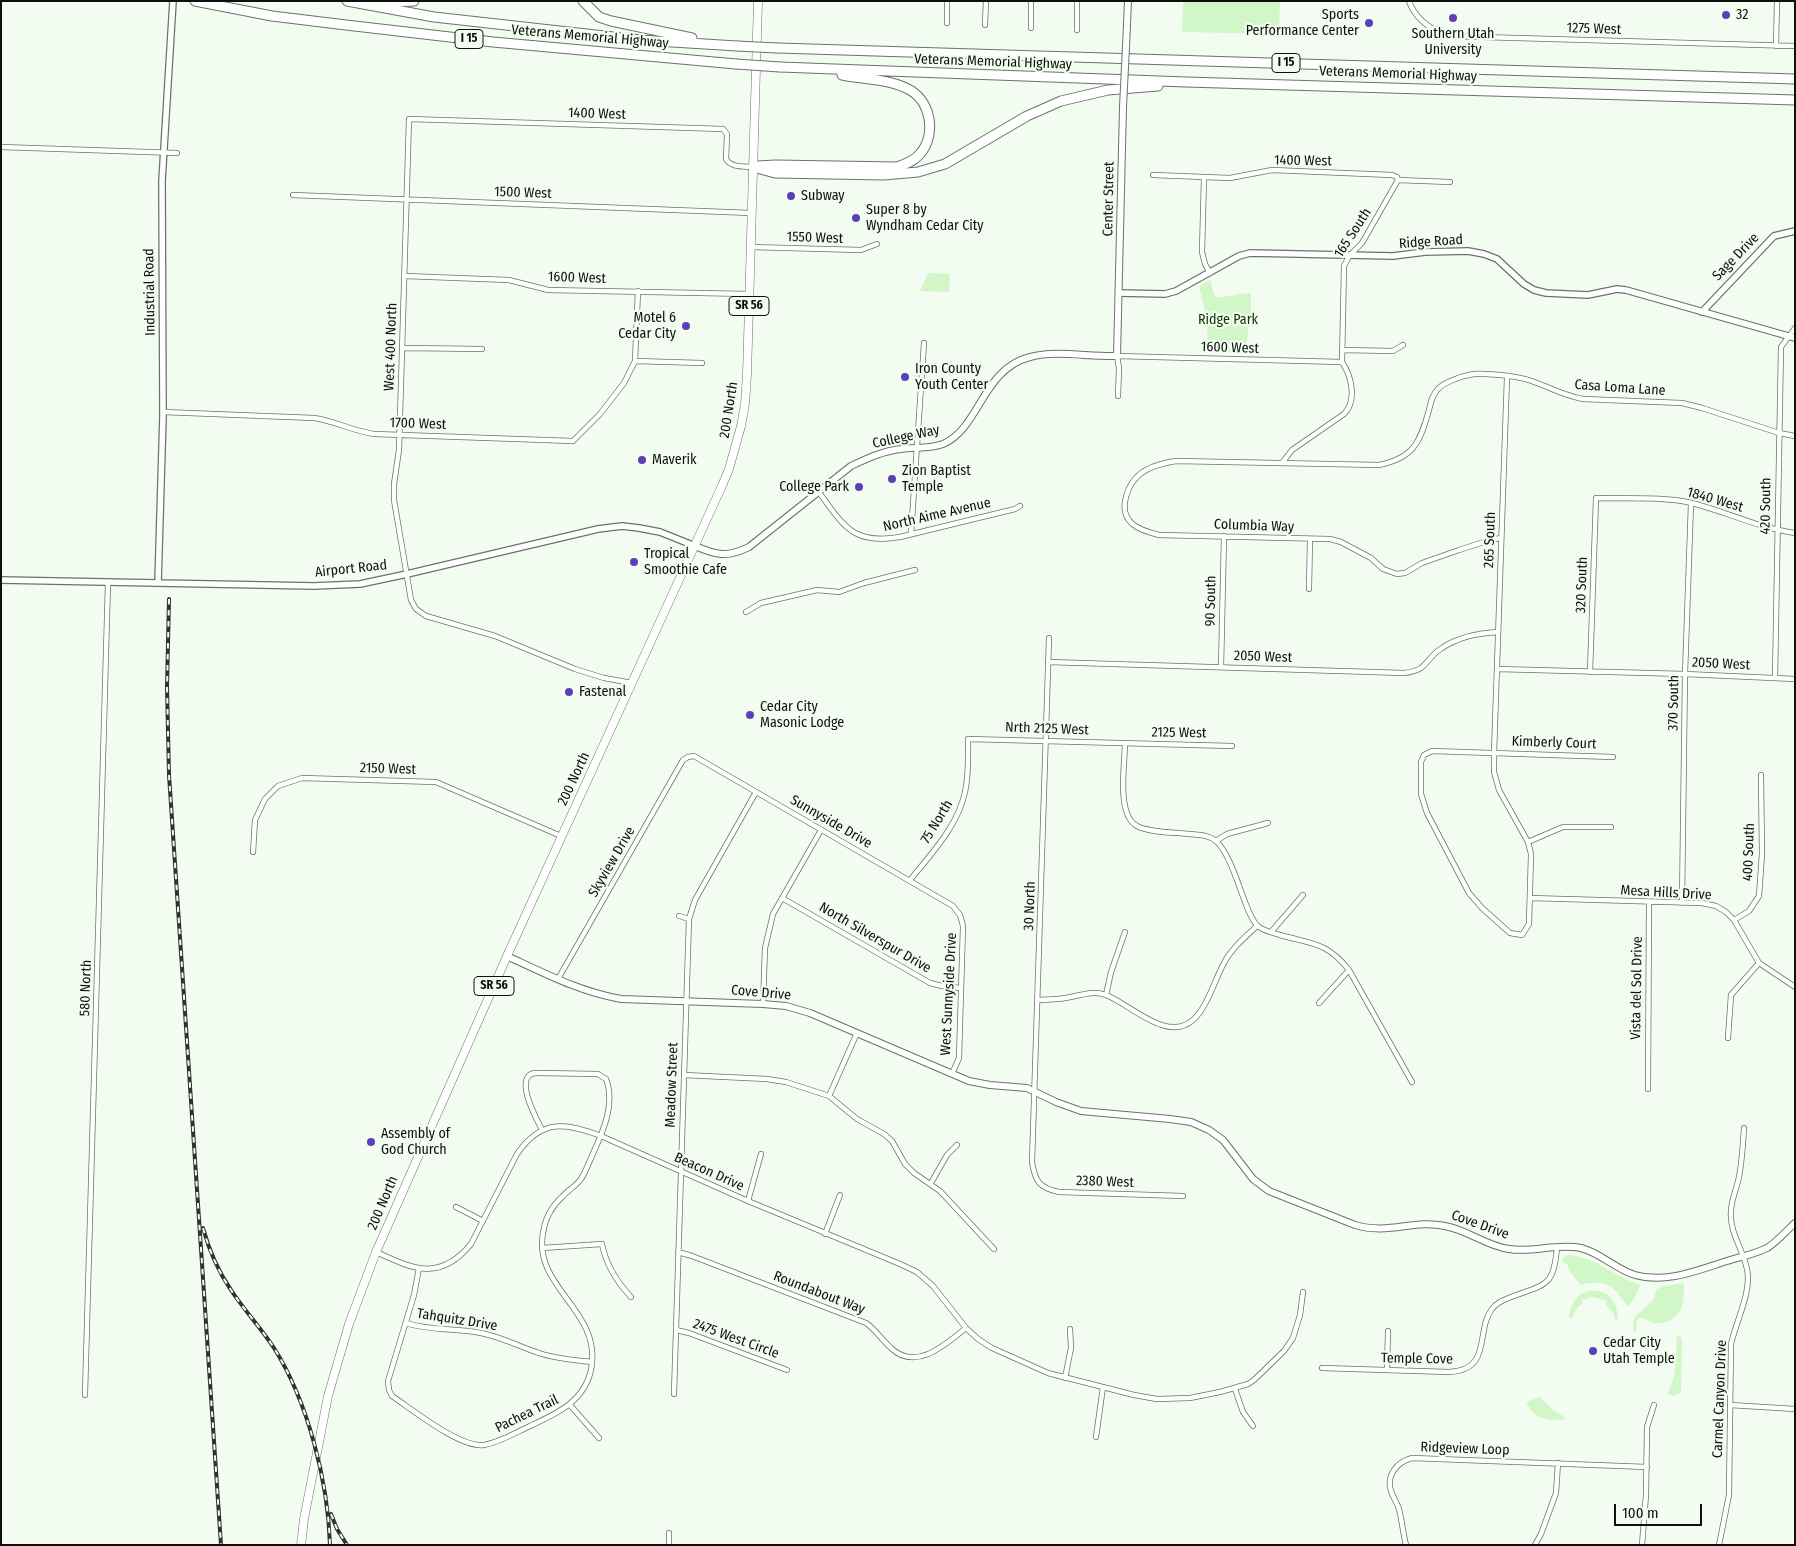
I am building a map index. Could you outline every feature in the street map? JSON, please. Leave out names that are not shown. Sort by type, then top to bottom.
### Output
[{"type":"highway","name":"Veterans Memorial Highway","points":[[347,1],[434,17],[640,40],[737,46],[1795,79]]},
{"type":"highway","points":[[357,1],[392,3],[414,1]]},
{"type":"highway","points":[[583,1],[598,17],[719,44]]},
{"type":"highway","name":"Veterans Memorial Highway","points":[[199,2],[272,16],[493,42],[780,68],[1795,100]]},
{"type":"highway","points":[[753,167],[775,165],[897,167],[912,160],[927,143],[930,132],[927,112],[918,97],[908,88],[898,84],[799,69]]},
{"type":"highway","points":[[753,167],[775,173],[884,175],[918,172],[945,164],[1026,116],[1061,101],[1108,90],[1186,82]]},
{"type":"main road","name":"200 North","points":[[301,1545],[328,1396],[348,1324],[376,1252],[561,836],[729,469],[741,426],[747,374],[758,1]]},
{"type":"main road","name":"Center Street","points":[[1117,356],[1128,1]]},
{"type":"main road","name":"College Way","points":[[695,546],[720,554],[739,552],[749,547],[818,491],[852,466],[868,457],[885,451],[943,444],[955,436],[965,425],[992,383],[1013,364],[1028,357],[1046,354],[1117,356]]},
{"type":"main road","name":"Cove Drive","points":[[507,956],[600,995],[621,998],[786,1006],[810,1013],[952,1074],[976,1082],[990,1085],[1017,1086],[1034,1091],[1056,1102],[1081,1111],[1191,1122],[1209,1130],[1223,1140],[1253,1179],[1269,1191],[1355,1225],[1382,1230],[1438,1224],[1504,1248],[1524,1250],[1570,1247],[1589,1251],[1627,1272],[1648,1277],[1680,1275],[1768,1248],[1795,1222]]},
{"type":"street","name":"Industrial Road","points":[[158,583],[163,412],[163,152],[173,1]]},
{"type":"street","points":[[947,1],[947,23]]},
{"type":"street","points":[[985,25],[986,1]]},
{"type":"street","points":[[1031,28],[1032,1]]},
{"type":"street","points":[[1077,1],[1077,30]]},
{"type":"street","name":"1275 West","points":[[1409,1],[1416,14],[1424,23],[1433,30],[1447,36],[1795,46]]},
{"type":"street","points":[[1776,46],[1777,1]]},
{"type":"street","name":"1400 West","points":[[409,119],[723,129],[727,134],[726,159],[728,163],[753,167]]},
{"type":"street","name":"West 400 North","points":[[409,119],[400,435],[394,500],[411,600],[416,609],[426,616],[495,636],[575,669],[604,678],[632,683]]},
{"type":"street","points":[[1,147],[177,153]]},
{"type":"street","name":"1400 West","points":[[1153,175],[1230,178],[1272,170],[1392,175],[1397,177],[1398,180],[1450,182]]},
{"type":"street","points":[[1204,177],[1202,252],[1210,273]]},
{"type":"street","name":"165 South","points":[[1282,462],[1292,450],[1350,408],[1352,394],[1347,370],[1342,362],[1344,266],[1349,256],[1362,243],[1398,180]]},
{"type":"street","name":"1500 West","points":[[293,195],[751,213]]},
{"type":"street","name":"Sage Drive","points":[[1702,312],[1708,303],[1774,236],[1795,230]]},
{"type":"street","name":"1550 West","points":[[750,247],[861,250],[877,244]]},
{"type":"street","name":"Ridge Road","points":[[1119,292],[1165,294],[1176,291],[1239,256],[1250,253],[1392,256],[1425,252],[1468,251],[1498,259],[1524,284],[1534,290],[1546,293],[1588,295],[1618,289],[1626,290],[1795,338]]},
{"type":"street","name":"1600 West","points":[[405,276],[509,280],[548,290],[749,294]]},
{"type":"street","name":"1700 West","points":[[163,412],[314,418],[361,432],[400,435],[573,441],[600,414],[624,382],[635,361],[638,291]]},
{"type":"street","points":[[1787,336],[1795,328]]},
{"type":"street","name":"420 South","points":[[1775,678],[1781,347],[1787,336]]},
{"type":"street","points":[[911,534],[924,343]]},
{"type":"street","points":[[1342,350],[1393,351],[1403,345]]},
{"type":"street","points":[[402,348],[482,349]]},
{"type":"street","name":"1600 West","points":[[1117,356],[1342,362]]},
{"type":"street","name":"Center Street","points":[[1117,356],[1119,368],[1118,396]]},
{"type":"street","points":[[635,361],[702,363]]},
{"type":"street","name":"Casa Loma Lane","points":[[1282,462],[1379,465],[1394,462],[1406,456],[1415,446],[1422,434],[1432,396],[1438,388],[1447,382],[1470,374],[1531,381],[1568,397],[1583,400],[1682,403],[1779,433],[1795,436]]},
{"type":"street","name":"265 South","points":[[1494,753],[1507,377]]},
{"type":"street","name":"Columbia Way","points":[[1282,462],[1176,460],[1150,468],[1132,481],[1124,503],[1124,513],[1136,527],[1159,535],[1330,539],[1341,542],[1371,558],[1383,569],[1397,574],[1405,573],[1422,563],[1459,550],[1501,538]]},
{"type":"street","name":"North Aime Avenue","points":[[818,491],[840,520],[857,535],[872,540],[884,540],[911,534],[1015,509],[1020,506]]},
{"type":"street","name":"1840 West","points":[[1596,498],[1674,500],[1691,503],[1777,530],[1795,533]]},
{"type":"street","name":"320 South","points":[[1590,672],[1596,498]]},
{"type":"street","name":"370 South","points":[[1682,903],[1685,674],[1691,503]]},
{"type":"street","name":"Airport Road","points":[[1,580],[314,586],[360,584],[598,529],[622,526],[660,532],[695,546]]},
{"type":"street","name":"90 South","points":[[1221,667],[1224,536]]},
{"type":"street","points":[[1309,590],[1310,538]]},
{"type":"street","points":[[746,612],[761,603],[818,590],[839,592],[864,583],[915,570]]},
{"type":"street","name":"580 North","points":[[85,1395],[108,582]]},
{"type":"street","name":"2050 West","points":[[1048,662],[1409,672],[1421,669],[1442,647],[1464,638],[1498,632]]},
{"type":"street","name":"30 North","points":[[1034,1175],[1032,1162],[1049,638]]},
{"type":"street","name":"2050 West","points":[[1497,670],[1685,674],[1795,679]]},
{"type":"street","name":"Nrth 2125 West","points":[[968,739],[1125,743]]},
{"type":"street","name":"75 North","points":[[910,880],[944,836],[960,807],[967,780],[968,739]]},
{"type":"street","points":[[1125,743],[1124,803],[1126,814],[1131,822],[1146,829],[1199,835],[1216,841],[1225,851],[1234,868],[1249,912],[1257,926],[1271,932],[1318,945],[1338,957],[1349,970],[1412,1082]]},
{"type":"street","name":"2125 West","points":[[1125,743],[1232,746]]},
{"type":"street","name":"Kimberly Court","points":[[1530,898],[1529,924],[1522,935],[1510,933],[1482,908],[1469,893],[1427,813],[1421,794],[1421,762],[1424,755],[1432,750],[1613,757]]},
{"type":"street","points":[[1494,753],[1494,772],[1499,790],[1528,842],[1531,854],[1530,898]]},
{"type":"street","name":"Sunnyside Drive","points":[[688,757],[694,756],[910,880],[953,906],[960,914]]},
{"type":"street","name":"Skyview Drive","points":[[558,979],[683,760],[688,757]]},
{"type":"street","name":"400 South","points":[[1734,920],[1749,911],[1759,896],[1762,854],[1761,774]]},
{"type":"street","name":"2150 West","points":[[253,852],[255,820],[265,799],[278,786],[302,778],[436,782],[561,836]]},
{"type":"street","name":"Meadow Street","points":[[674,1394],[689,918],[695,900],[756,792]]},
{"type":"street","points":[[1216,841],[1227,834],[1268,823]]},
{"type":"street","points":[[1528,842],[1563,827],[1611,827]]},
{"type":"street","points":[[764,1004],[765,948],[773,914],[821,830]]},
{"type":"street","points":[[1271,932],[1303,895]]},
{"type":"street","name":"North Silverspur Drive","points":[[782,898],[930,982],[942,986],[961,988]]},
{"type":"street","name":"Mesa Hills Drive","points":[[1530,898],[1682,903],[1716,906],[1734,920],[1759,963],[1795,987]]},
{"type":"street","name":"Vista del Sol Drive","points":[[1648,1089],[1649,902]]},
{"type":"street","name":"West Sunnyside Drive","points":[[952,1074],[959,1058],[963,926],[960,914]]},
{"type":"street","points":[[679,916],[689,918]]},
{"type":"street","points":[[1038,1000],[1064,999],[1087,994],[1106,995],[1155,1022],[1176,1026],[1184,1025],[1193,1020],[1200,1012],[1225,961],[1237,945],[1257,926]]},
{"type":"street","points":[[1106,995],[1125,932]]},
{"type":"street","points":[[1728,1038],[1731,995],[1759,963]]},
{"type":"street","points":[[1319,1003],[1349,970]]},
{"type":"street","points":[[829,1096],[857,1033]]},
{"type":"street","name":"Pachea Trail","points":[[419,1268],[414,1295],[388,1380],[388,1390],[392,1396],[456,1438],[469,1443],[483,1445],[499,1440],[552,1416],[570,1405],[580,1394],[589,1379],[592,1362],[592,1344],[582,1319],[548,1272],[542,1248],[543,1234],[547,1218],[553,1206],[582,1178],[601,1136],[608,1115],[609,1087],[606,1079],[598,1074],[530,1074],[526,1080],[525,1088],[542,1130]]},
{"type":"street","points":[[684,1075],[767,1079],[786,1082],[829,1096],[857,1119],[884,1134],[892,1141],[905,1164],[914,1173],[940,1190],[994,1249]]},
{"type":"street","name":"Beacon Drive","points":[[376,1252],[404,1265],[419,1268],[436,1268],[450,1264],[461,1256],[470,1244],[517,1154],[533,1135],[554,1126],[567,1125],[601,1136],[748,1202],[917,1272],[933,1286],[966,1328],[992,1348],[1036,1368],[1065,1378],[1134,1395],[1166,1399],[1190,1398],[1235,1389],[1248,1384],[1284,1351],[1293,1338],[1300,1315],[1303,1292]]},
{"type":"street","name":"Carmel Canyon Drive","points":[[1719,1545],[1729,1495],[1731,1344],[1734,1327],[1748,1287],[1748,1270],[1730,1225],[1731,1209],[1739,1177],[1744,1128]]},
{"type":"street","points":[[931,1183],[947,1155],[957,1146]]},
{"type":"street","points":[[748,1202],[760,1154]]},
{"type":"street","name":"2380 West","points":[[1034,1175],[1040,1185],[1060,1192],[1183,1196]]},
{"type":"street","points":[[825,1234],[840,1195]]},
{"type":"street","points":[[456,1207],[483,1221]]},
{"type":"street","points":[[542,1248],[602,1244],[604,1257],[613,1274],[631,1297]]},
{"type":"street","name":"Temple Cove","points":[[1322,1368],[1453,1372],[1462,1370],[1470,1364],[1480,1351],[1487,1318],[1492,1308],[1500,1302],[1548,1281],[1555,1270],[1557,1247]]},
{"type":"street","name":"Roundabout Way","points":[[678,1252],[866,1323],[899,1354],[908,1357],[928,1355],[966,1328]]},
{"type":"street","name":"Tahquitz Drive","points":[[406,1323],[422,1328],[479,1333],[498,1337],[540,1354],[562,1359],[592,1362]]},
{"type":"street","points":[[1065,1378],[1071,1348],[1070,1329]]},
{"type":"street","name":"2475 West Circle","points":[[676,1330],[689,1332],[787,1370]]},
{"type":"street","points":[[1387,1370],[1388,1331]]},
{"type":"street","points":[[1096,1437],[1103,1387]]},
{"type":"street","points":[[1235,1389],[1243,1412],[1253,1426]]},
{"type":"street","points":[[570,1405],[599,1438]]},
{"type":"street","points":[[1642,1545],[1647,1467],[1647,1427],[1654,1405]]},
{"type":"street","points":[[1730,1405],[1795,1409]]},
{"type":"street","name":"Ridgeview Loop","points":[[1406,1545],[1399,1509],[1390,1484],[1391,1474],[1405,1460],[1412,1458],[1647,1467]]},
{"type":"street","points":[[1535,1545],[1556,1493],[1558,1463]]},
{"type":"street","points":[[669,1533],[669,1545]]},
{"type":"green space","points":[[1183,1],[1280,1],[1279,34],[1182,32]]},
{"type":"green space","points":[[928,273],[950,274],[949,292],[920,291]]},
{"type":"green space","name":"Ridge Park","points":[[1210,280],[1215,297],[1251,293],[1251,311],[1245,353],[1208,351],[1207,321],[1199,286]]},
{"type":"green space","points":[[1566,1255],[1585,1258],[1638,1284],[1640,1286],[1635,1297],[1628,1306],[1615,1290],[1607,1285],[1594,1283],[1580,1285],[1567,1264],[1562,1262]]},
{"type":"green space","points":[[1684,1283],[1682,1307],[1676,1316],[1671,1320],[1658,1323],[1639,1318],[1637,1320],[1636,1332],[1633,1331],[1633,1322],[1636,1316],[1654,1299],[1656,1290],[1661,1287]]},
{"type":"green space","points":[[1587,1291],[1600,1292],[1610,1297],[1616,1307],[1618,1320],[1615,1320],[1613,1312],[1605,1304],[1607,1301],[1594,1297],[1582,1300],[1583,1303],[1577,1308],[1572,1318],[1569,1318],[1574,1301]]},
{"type":"green space","points":[[1677,1336],[1682,1339],[1681,1393],[1673,1396],[1668,1394],[1675,1373]]},
{"type":"green space","points":[[1540,1397],[1553,1410],[1565,1417],[1565,1419],[1553,1420],[1537,1416],[1526,1402]]},
{"type":"railway","points":[[169,599],[167,687],[169,775],[221,1545]]},
{"type":"railway","points":[[203,1228],[211,1252],[222,1275],[274,1348],[297,1393],[314,1443],[320,1469],[325,1495],[330,1545]]},
{"type":"railway","points":[[331,1514],[337,1529],[347,1545]]},
{"type":"place","name":"32","points":[[1726,15]]},
{"type":"place","name":"Southern Utah University","points":[[1453,18]]},
{"type":"place","name":"Sports Performance Center","points":[[1369,23]]},
{"type":"place","name":"Subway","points":[[791,196]]},
{"type":"place","name":"Super 8 by Wyndham Cedar City","points":[[856,218]]},
{"type":"place","name":"Motel 6 Cedar City","points":[[686,326]]},
{"type":"place","name":"Iron County Youth Center","points":[[905,377]]},
{"type":"place","name":"Maverik","points":[[642,460]]},
{"type":"place","name":"Zion Baptist Temple","points":[[892,479]]},
{"type":"place","name":"College Park","points":[[859,487]]},
{"type":"place","name":"Tropical Smoothie Cafe","points":[[634,562]]},
{"type":"place","name":"Fastenal","points":[[569,692]]},
{"type":"place","name":"Cedar City Masonic Lodge","points":[[750,715]]},
{"type":"place","name":"Assembly of God Church","points":[[371,1142]]},
{"type":"place","name":"Cedar City Utah Temple","points":[[1593,1351]]}]
